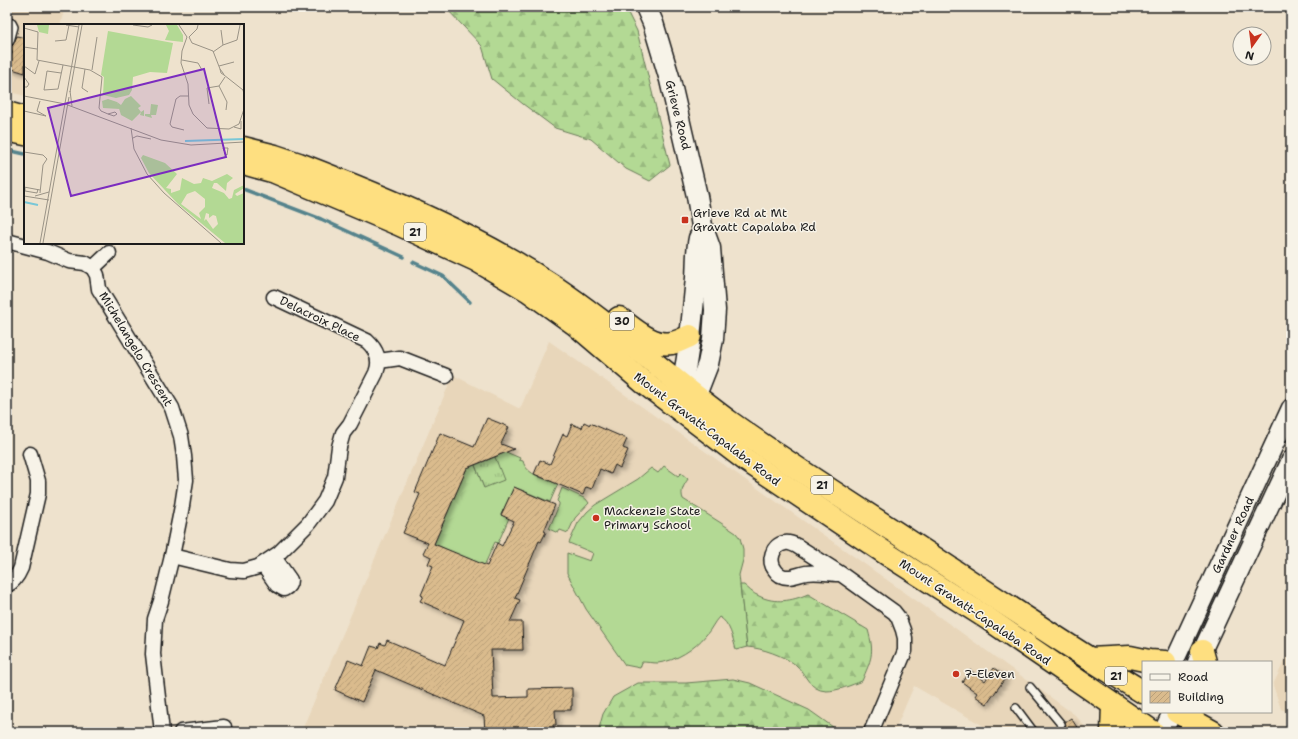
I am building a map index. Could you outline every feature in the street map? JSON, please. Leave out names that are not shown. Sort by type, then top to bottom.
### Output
[{"type":"highway","points":[[7,113],[24,118]]},
{"type":"highway","points":[[7,130],[24,134]]},
{"type":"highway","name":"Mount Gravatt-Capalaba Road","points":[[244,148],[275,156],[305,166],[447,226],[496,252],[578,304],[731,422],[820,483],[1089,659],[1142,691]]},
{"type":"highway","name":"Mount Gravatt-Capalaba Road","points":[[244,163],[275,172],[398,224],[476,260],[529,291],[575,324],[643,382],[768,475],[987,618],[1113,705],[1145,725]]},
{"type":"highway","name":"30","points":[[555,288],[590,300],[657,342],[671,344],[690,336]]},
{"type":"highway","points":[[1089,659],[1130,657],[1149,661]]},
{"type":"highway","points":[[1112,732],[1113,705]]},
{"type":"highway","points":[[1180,713],[1208,724]]},
{"type":"main road","name":"Grieve Road","points":[[646,7],[654,23],[670,80],[697,196],[702,226],[710,248],[714,310],[711,350],[689,390],[682,412]]},
{"type":"main road","name":"Grieve Road","points":[[689,390],[690,336],[697,268],[697,246],[702,226]]},
{"type":"street","points":[[7,241],[48,252],[69,261],[85,263],[93,268],[109,253]]},
{"type":"street","name":"Michelangelo Crescent","points":[[93,268],[97,275],[99,289],[172,408],[184,456],[186,480],[182,506],[172,556],[161,602],[155,619],[153,645],[154,664],[162,732]]},
{"type":"street","name":"Delacroix Place","points":[[274,297],[367,341],[376,353],[379,361]]},
{"type":"street","points":[[172,556],[237,571],[251,570],[269,561],[312,519],[325,501],[335,477],[340,441],[374,378],[378,369],[379,361],[400,358],[446,376]]},
{"type":"street","name":"Gardner Road","points":[[1174,661],[1291,408]]},
{"type":"street","points":[[7,586],[16,578],[21,568],[38,494],[38,481],[30,454]]},
{"type":"street","name":"Gardner Road","points":[[1202,658],[1291,460]]},
{"type":"street","points":[[841,574],[894,612],[901,624],[905,638],[905,651],[871,732]]},
{"type":"street","points":[[1163,732],[1172,713]]},
{"type":"street","points":[[181,732],[224,727]]},
{"type":"lane","points":[[7,22],[12,23],[14,27],[10,41]]},
{"type":"lane","points":[[1030,687],[1061,724]]},
{"type":"lane","points":[[1016,708],[1034,732]]},
{"type":"shaded area","points":[[7,7],[65,7],[60,24],[24,24],[24,96],[7,91]]},
{"type":"shaded area","name":"Mackenzie State Primary School","points":[[549,341],[955,628],[1075,715],[1088,732],[994,732],[914,686],[894,732],[301,732],[453,375],[520,409]]},
{"type":"shaded area","points":[[1291,647],[1291,713],[1281,709],[1273,685]]},
{"type":"green space","points":[[445,7],[625,7],[637,31],[670,165],[650,181],[626,169],[591,139],[555,128],[492,79],[482,46]]},
{"type":"green space","points":[[506,452],[520,458],[519,460],[523,461],[528,470],[532,473],[558,484],[550,502],[514,487],[501,515],[509,518],[498,543],[495,542],[484,566],[434,544],[467,468],[475,465],[484,488],[495,457]]},
{"type":"green space","points":[[495,457],[504,480],[484,488],[475,465]]},
{"type":"green space","points":[[664,466],[678,476],[681,473],[688,479],[682,491],[683,499],[736,533],[740,538],[743,549],[743,560],[739,575],[747,647],[736,650],[726,623],[719,617],[702,640],[685,654],[665,662],[642,662],[640,668],[625,665],[586,609],[567,573],[567,553],[590,561],[593,553],[569,543],[578,523],[595,505],[638,479],[651,468],[658,473]]},
{"type":"green space","points":[[562,488],[586,499],[589,503],[575,518],[568,533],[560,530],[558,533],[549,529],[559,505],[557,501]]},
{"type":"green space","points":[[740,585],[744,585],[757,595],[777,601],[790,600],[808,594],[868,630],[872,651],[868,667],[862,681],[835,690],[820,690],[812,685],[796,665],[791,662],[766,651],[747,647]]},
{"type":"green space","points":[[733,679],[750,683],[809,710],[840,732],[598,732],[603,714],[613,697],[638,683],[686,683]]},
{"type":"building","points":[[17,36],[24,38],[24,73],[9,68],[10,65],[7,65],[7,58],[10,57],[12,53],[11,49],[7,47],[7,45],[13,45]]},
{"type":"building","points":[[487,418],[509,427],[501,444],[514,449],[467,468],[434,544],[487,566],[497,543],[502,546],[514,521],[501,515],[514,487],[555,505],[544,531],[546,532],[541,542],[539,541],[515,598],[520,600],[510,622],[522,622],[523,650],[491,650],[493,698],[528,697],[528,689],[572,688],[571,710],[555,710],[556,725],[553,725],[554,732],[485,732],[484,716],[376,670],[362,702],[335,690],[348,660],[363,666],[371,646],[378,648],[380,643],[385,645],[387,640],[445,665],[464,620],[420,601],[433,566],[428,564],[431,557],[423,553],[428,543],[403,533],[420,494],[415,492],[440,433],[474,447]]},
{"type":"building","points":[[584,422],[590,425],[590,423],[627,439],[623,448],[628,450],[620,468],[615,465],[611,474],[600,469],[592,489],[586,487],[583,495],[534,474],[540,460],[550,464],[563,434],[567,436],[572,424],[582,428]]},
{"type":"building","points":[[994,668],[1006,677],[987,704],[975,696],[977,693],[962,682],[970,670],[985,681]]},
{"type":"building","points":[[1071,718],[1080,732],[1049,732],[1057,727],[1060,729],[1064,728],[1066,725],[1065,722]]},
{"type":"waterway","points":[[7,150],[24,154]]},
{"type":"waterway","points":[[244,189],[321,219],[404,257]]},
{"type":"waterway","points":[[413,262],[443,276],[470,302]]},
{"type":"place","name":"Grieve Rd at Mt Gravatt Capalaba Rd","points":[[685,220]]},
{"type":"place","name":"Mackenzie State Primary School","points":[[596,518]]},
{"type":"place","name":"7-Eleven","points":[[956,674]]}]
